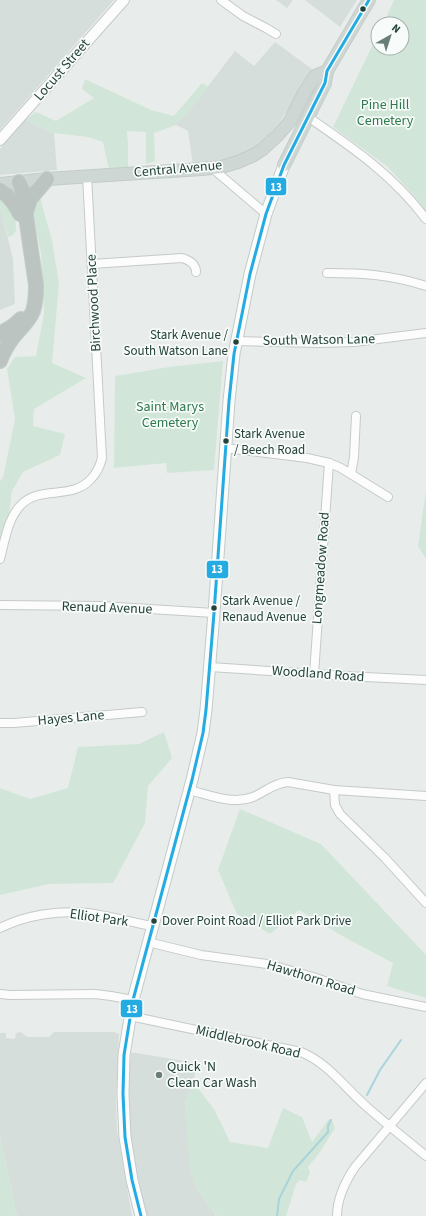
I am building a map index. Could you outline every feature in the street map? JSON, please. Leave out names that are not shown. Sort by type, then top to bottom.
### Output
[{"type":"highway","points":[[0,334],[18,322],[26,311],[30,298],[23,213],[30,199],[47,178]]},
{"type":"highway","points":[[0,361],[4,351],[25,325],[33,312],[36,298],[36,285],[23,213],[16,189],[5,184]]},
{"type":"main road","name":"Central Avenue","points":[[5,184],[47,178],[212,168],[238,162],[254,155],[278,135],[290,121],[304,93],[315,76],[327,71],[370,0]]},
{"type":"main road","points":[[141,1216],[132,1180],[123,1123],[124,1055],[130,1016],[148,942],[203,733],[210,667],[225,448],[236,341],[250,274],[266,214],[284,165],[325,83],[327,71]]},
{"type":"main road","points":[[297,106],[308,117]]},
{"type":"street","name":"Locust Street","points":[[0,140],[124,0]]},
{"type":"street","points":[[221,0],[243,16],[276,34]]},
{"type":"street","points":[[308,117],[379,168],[406,194],[426,219]]},
{"type":"street","points":[[212,168],[266,214]]},
{"type":"street","name":"Birchwood Place","points":[[0,559],[12,517],[22,503],[36,496],[68,492],[82,487],[94,476],[102,458],[86,176]]},
{"type":"street","points":[[92,264],[182,258],[192,263],[196,268],[196,272]]},
{"type":"street","points":[[327,273],[356,273],[396,277],[426,286]]},
{"type":"street","name":"South Watson Lane","points":[[236,341],[319,343],[354,342],[426,333]]},
{"type":"street","points":[[351,474],[354,457],[356,416]]},
{"type":"street","points":[[225,448],[307,458],[329,463],[341,468],[388,497]]},
{"type":"street","name":"Longmeadow Road","points":[[314,674],[329,463]]},
{"type":"street","name":"Renaud Avenue","points":[[0,605],[101,606],[214,613]]},
{"type":"street","name":"Woodland Road","points":[[210,667],[426,680]]},
{"type":"street","name":"Hayes Lane","points":[[0,723],[142,712]]},
{"type":"street","points":[[189,790],[237,801],[253,797],[280,782],[288,782],[334,790],[426,796]]},
{"type":"street","points":[[334,790],[335,805],[340,814],[385,858],[426,903]]},
{"type":"street","name":"Elliot Park","points":[[0,928],[38,915],[78,912],[152,926]]},
{"type":"street","name":"Hawthorn Road","points":[[148,942],[201,955],[267,964],[313,977],[362,994],[426,1007]]},
{"type":"street","points":[[0,994],[95,994],[134,1000]]},
{"type":"street","name":"Middlebrook Road","points":[[130,1016],[301,1052],[316,1059],[366,1107],[426,1156]]},
{"type":"street","points":[[337,1216],[338,1201],[348,1177],[426,1084]]},
{"type":"shaded area","points":[[0,0],[114,0],[0,130]]},
{"type":"shaded area","points":[[276,0],[293,0],[287,8]]},
{"type":"shaded area","points":[[305,0],[357,0],[340,27]]},
{"type":"shaded area","points":[[275,42],[312,69],[309,79],[280,121],[264,141],[247,152],[220,162],[193,165],[188,131],[176,125],[189,111],[235,51],[254,66]]},
{"type":"shaded area","points":[[25,120],[54,133],[57,170],[0,175],[0,149]]},
{"type":"shaded area","points":[[0,206],[13,259],[15,304],[0,310]]},
{"type":"shaded area","points":[[21,1032],[27,1037],[49,1037],[54,1032],[114,1032],[119,1034],[116,1099],[117,1130],[132,1216],[17,1216],[0,1137],[0,1033],[6,1033],[6,1038],[15,1039],[16,1033]]},
{"type":"shaded area","points":[[131,1053],[196,1063],[194,1083],[185,1103],[196,1188],[216,1215],[215,1216],[147,1216],[132,1151],[127,1102]]},
{"type":"green space","name":"Pine Hill Cemetery","points":[[394,0],[426,0],[426,211],[388,167],[333,127],[370,51],[370,56],[410,56],[410,16],[387,16]]},
{"type":"green space","points":[[85,79],[151,110],[174,116],[202,83],[208,86],[176,125],[154,133],[155,161],[146,164],[146,132],[127,131],[128,167],[109,170],[103,142],[88,137],[54,133],[25,120],[36,112],[56,121],[94,98],[82,89]]},
{"type":"green space","points":[[0,196],[15,211],[16,231],[12,236],[8,237],[0,206]]},
{"type":"green space","points":[[40,198],[52,240],[59,284],[52,363],[86,378],[34,409],[33,426],[65,434],[60,455],[23,472],[12,491],[9,513],[0,547],[0,481],[3,478],[15,419],[7,369],[15,357],[36,356],[44,314],[41,253],[32,211]]},
{"type":"green space","name":"Saint Marys Cemetery","points":[[223,361],[214,470],[167,473],[166,463],[114,468],[115,376],[169,367]]},
{"type":"green space","points":[[426,491],[426,559],[418,546]]},
{"type":"green space","points":[[164,732],[172,758],[148,786],[145,823],[113,883],[49,884],[0,895],[0,788],[30,799],[68,788],[78,747],[139,744]]},
{"type":"green space","points":[[240,809],[321,844],[426,955],[426,998],[387,986],[393,963],[344,937],[299,910],[270,934],[237,914],[218,870]]},
{"type":"green space","points":[[194,1083],[214,1109],[230,1142],[268,1148],[283,1108],[302,1117],[312,1142],[329,1119],[332,1121],[335,1128],[320,1152],[308,1167],[310,1173],[306,1182],[300,1180],[296,1184],[286,1216],[217,1216],[196,1188],[190,1170],[185,1103]]},
{"type":"green space","points":[[0,1137],[17,1216],[0,1216]]},
{"type":"waterway","points":[[367,1095],[380,1070],[401,1040]]},
{"type":"waterway","points":[[277,1216],[279,1199],[293,1171],[328,1132],[328,1126],[331,1120]]},
{"type":"transit line","name":"13","points":[[141,1216],[132,1180],[125,1137],[123,1094],[124,1055],[133,1000],[192,780],[203,733],[234,354],[250,274],[266,214],[284,165],[325,83],[327,71],[369,0]]},
{"type":"place","name":"Stark Avenue / South Watson Lane","points":[[236,342]]},
{"type":"place","name":"Stark Avenue / Beech Road","points":[[226,441]]},
{"type":"place","name":"Stark Avenue / Renaud Avenue","points":[[214,608]]},
{"type":"place","name":"Dover Point Road / Elliot Park Drive","points":[[154,921]]},
{"type":"place","name":"Quick 'N Clean Car Wash","points":[[159,1075]]}]
